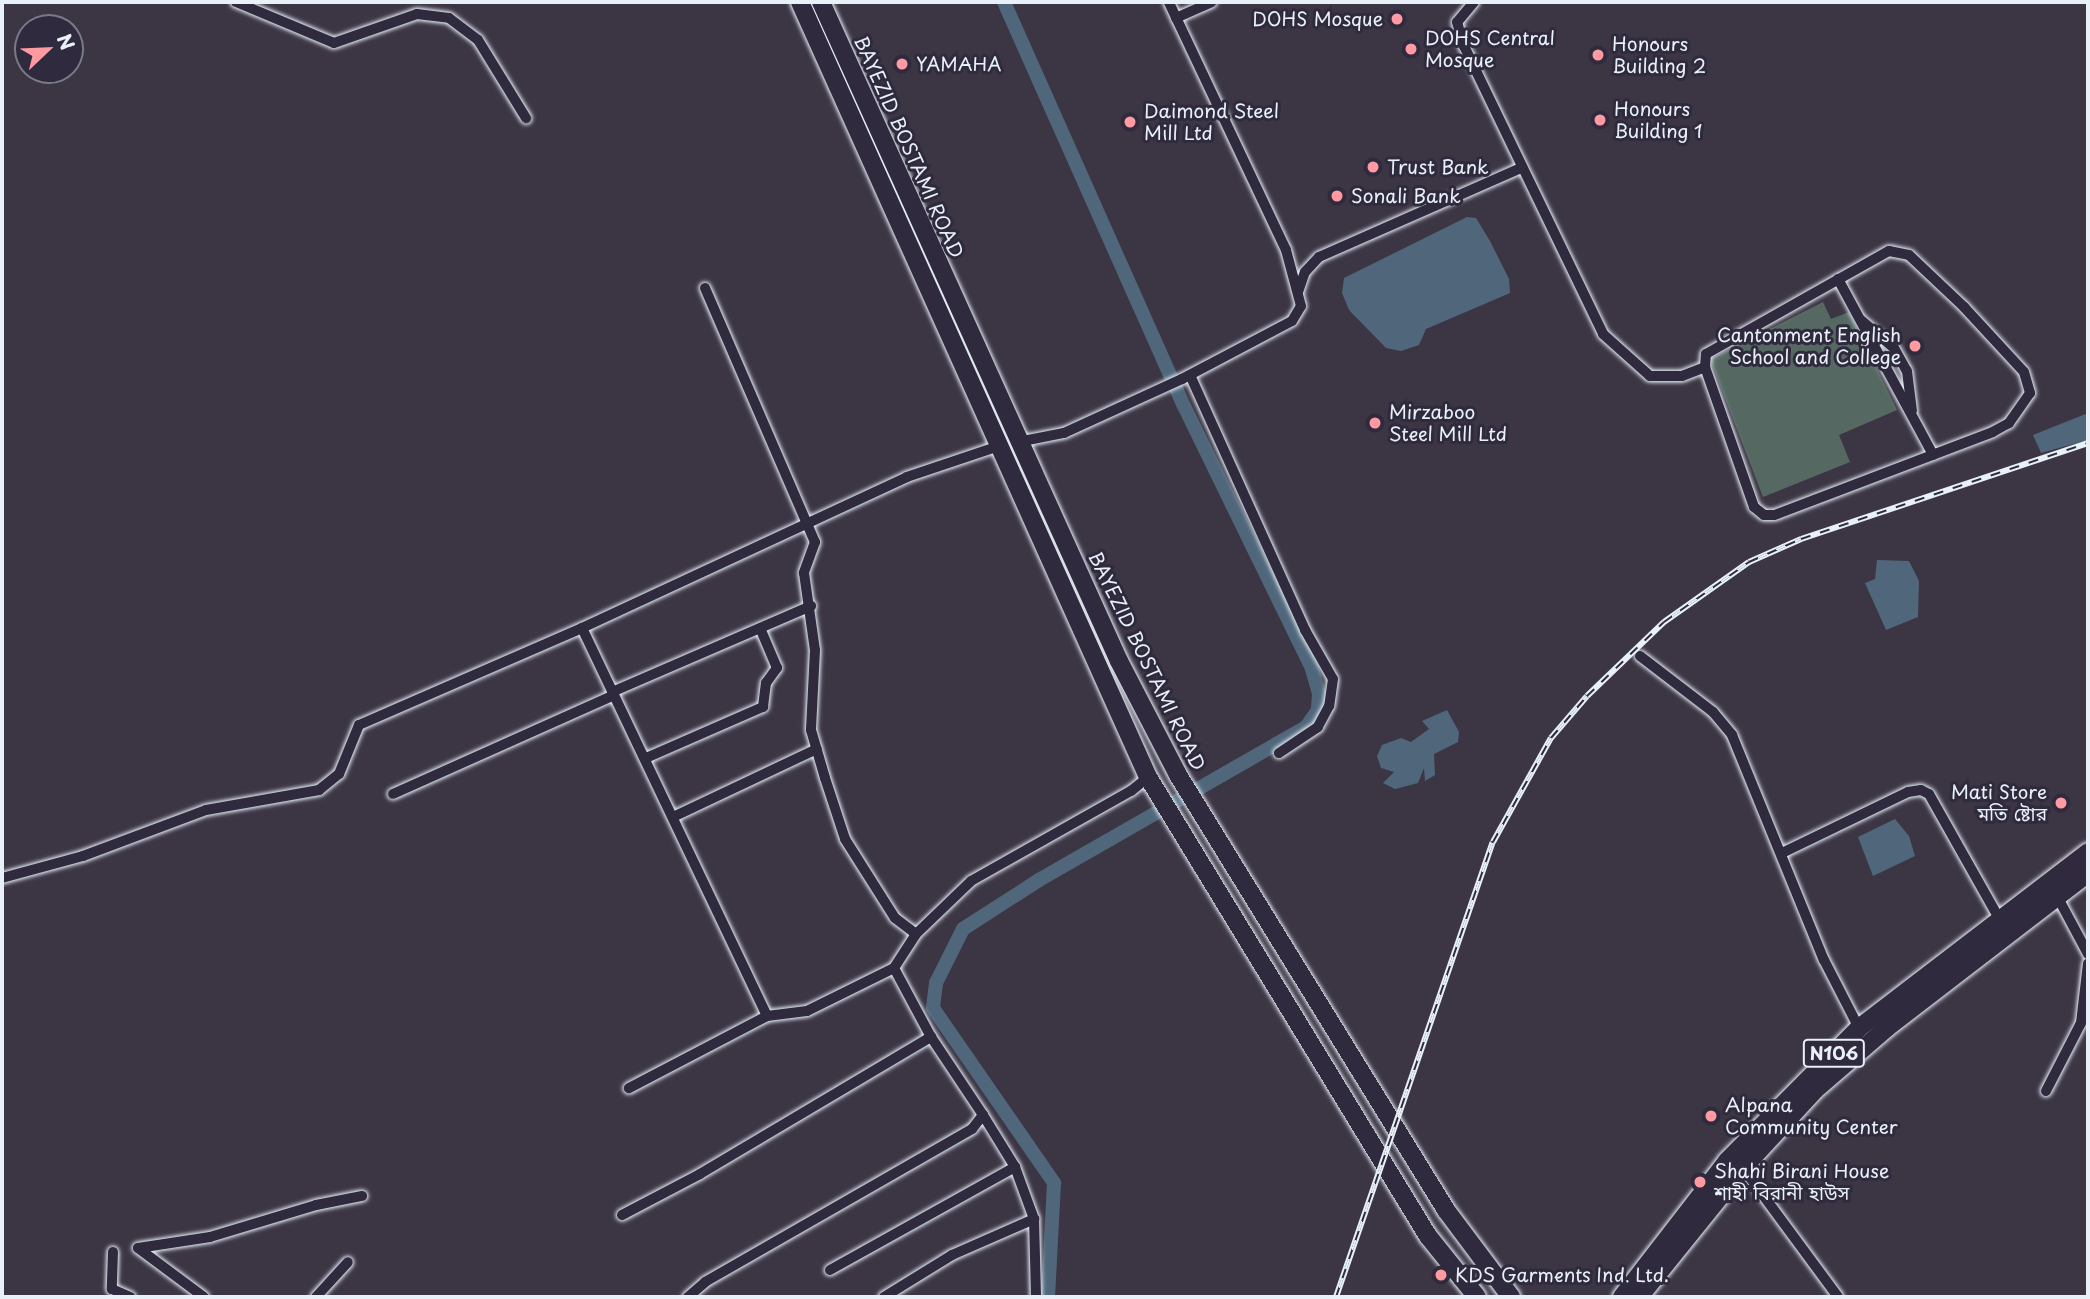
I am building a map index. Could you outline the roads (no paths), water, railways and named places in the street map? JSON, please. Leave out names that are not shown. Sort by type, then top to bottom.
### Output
[{"type":"main road","points":[[800,2],[997,446],[1151,781],[1428,1236],[1477,1297]]},
{"type":"main road","name":"BAYEZID BOSTAMI ROAD","points":[[821,2],[1119,661],[1178,775],[1446,1210],[1511,1297]]},
{"type":"main road","name":"N106","points":[[1622,1297],[1727,1161],[1859,1028],[2088,852]]},
{"type":"main road","name":"N106","points":[[1639,1297],[1743,1168],[1815,1090],[1878,1036],[2088,873]]},
{"type":"street","points":[[236,2],[334,43],[417,14],[449,18],[478,40],[526,118]]},
{"type":"street","points":[[2,877],[83,856],[206,810],[319,790],[338,774],[359,725],[582,628],[809,525],[907,477],[997,446],[1063,433],[1186,377],[1292,321],[1301,306],[1286,250],[1169,2]]},
{"type":"street","points":[[1176,18],[1212,2]]},
{"type":"street","points":[[1474,2],[1457,23],[1521,168],[1603,334],[1650,376],[1682,376],[1704,366]]},
{"type":"street","points":[[1298,292],[1305,272],[1318,257],[1521,168]]},
{"type":"street","points":[[1889,251],[1909,255],[2024,372],[2030,393],[2009,423],[1933,455],[1764,515],[1754,508],[1704,366],[1709,351],[1889,251]]},
{"type":"street","points":[[1838,279],[1933,455]]},
{"type":"street","points":[[705,288],[816,542],[804,573],[811,606],[815,650],[811,730],[845,839],[895,918],[916,934]]},
{"type":"street","points":[[1859,318],[1880,332],[1907,371],[1913,418]]},
{"type":"street","points":[[1186,377],[1305,630],[1333,679],[1329,706],[1318,727],[1279,754]]},
{"type":"street","points":[[393,794],[811,606]]},
{"type":"street","points":[[582,628],[767,1016]]},
{"type":"street","points":[[646,758],[762,707],[766,683],[777,668],[760,628]]},
{"type":"street","points":[[1640,656],[1713,712],[1732,735],[1819,949],[1859,1028]]},
{"type":"street","points":[[674,817],[817,749]]},
{"type":"street","points":[[629,1088],[767,1016],[807,1011],[894,968],[916,934],[971,881],[1151,781]]},
{"type":"street","points":[[1782,853],[1908,792],[1921,790],[1929,794],[1999,918]]},
{"type":"street","points":[[2057,896],[2088,954]]},
{"type":"street","points":[[2046,1091],[2081,1023],[2088,963]]},
{"type":"street","points":[[894,968],[931,1037],[1015,1167],[1034,1219],[1036,1297]]},
{"type":"street","points":[[622,1214],[700,1174],[931,1037]]},
{"type":"street","points":[[688,1297],[705,1282],[972,1129],[983,1115]]},
{"type":"street","points":[[830,1269],[1015,1167]]},
{"type":"street","points":[[1743,1168],[1838,1297]]},
{"type":"street","points":[[204,1297],[138,1248],[210,1237],[362,1196]]},
{"type":"street","points":[[884,1297],[952,1255],[1034,1219]]},
{"type":"street","points":[[113,1252],[112,1289],[130,1297]]},
{"type":"street","points":[[316,1297],[348,1262]]},
{"type":"water","points":[[1467,217],[1476,218],[1490,241],[1509,279],[1510,293],[1426,329],[1419,345],[1401,351],[1386,348],[1349,310],[1342,293],[1344,278]]},
{"type":"water","points":[[2088,413],[2088,440],[2041,453],[2033,435]]},
{"type":"water","points":[[1877,560],[1909,561],[1919,581],[1918,617],[1886,630],[1865,583],[1875,579]]},
{"type":"water","points":[[1447,710],[1459,732],[1458,742],[1434,754],[1435,775],[1425,781],[1424,768],[1418,783],[1395,789],[1383,783],[1394,772],[1381,768],[1377,756],[1382,745],[1401,738],[1411,742],[1429,729],[1422,721]]},
{"type":"water","points":[[1895,819],[1909,836],[1915,856],[1873,876],[1858,837]]},
{"type":"waterway","points":[[1004,2],[1184,406],[1312,669],[1319,694],[1318,710],[1306,727],[1039,880],[963,929],[936,983],[933,1008],[1054,1183],[1048,1297]]},
{"type":"railway","points":[[1336,1297],[1493,842],[1551,738],[1587,696],[1664,622],[1749,562],[1801,539],[2088,443]]},
{"type":"place","name":"DOHS Mosque","points":[[1397,19]]},
{"type":"place","name":"DOHS Central Mosque","points":[[1411,49]]},
{"type":"place","name":"Honours Building 2","points":[[1598,55]]},
{"type":"place","name":"YAMAHA","points":[[902,64]]},
{"type":"place","name":"Honours Building 1","points":[[1600,120]]},
{"type":"place","name":"Daimond Steel Mill Ltd","points":[[1130,122]]},
{"type":"place","name":"Trust Bank","points":[[1373,167]]},
{"type":"place","name":"Sonali Bank","points":[[1337,196]]},
{"type":"place","name":"Cantonment English School and College","points":[[1915,346]]},
{"type":"place","name":"Mirzaboo Steel Mill Ltd","points":[[1375,423]]},
{"type":"place","name":"Mati Store মতি ষ্টোর","points":[[2061,803]]},
{"type":"place","name":"Alpana Community Center","points":[[1711,1116]]},
{"type":"place","name":"Shahi Birani House শাহী বিরানী হাউস","points":[[1700,1182]]},
{"type":"place","name":"KDS Garments Ind. Ltd.","points":[[1441,1275]]}]
